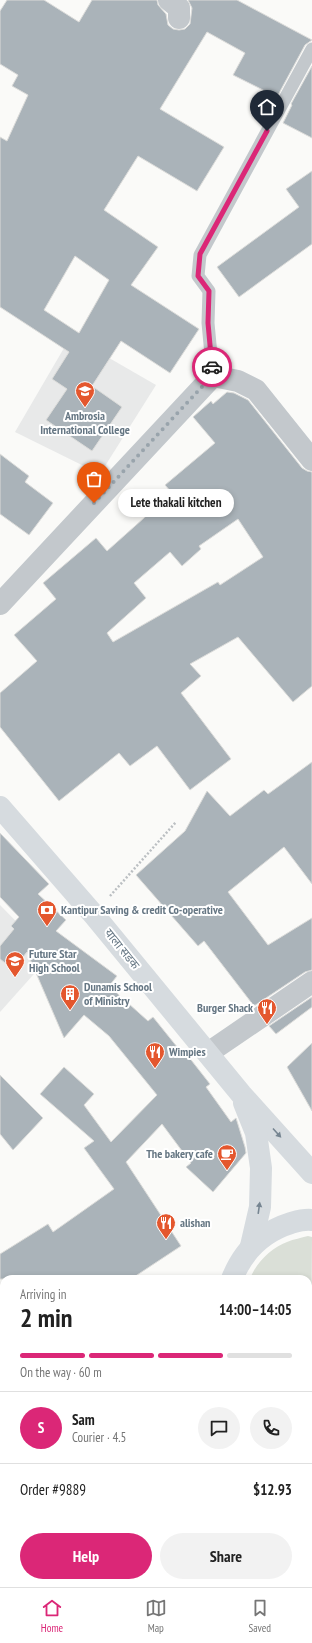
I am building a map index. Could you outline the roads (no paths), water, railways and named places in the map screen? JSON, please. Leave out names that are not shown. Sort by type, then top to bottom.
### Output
[{"type":"main road","name":"याला सडक","points":[[0,807],[94,915],[241,1094]]},
{"type":"main road","points":[[241,1094],[312,1173]]},
{"type":"main road","points":[[235,1272],[251,1246],[260,1207],[261,1168],[256,1133],[241,1094]]},
{"type":"main road","points":[[251,1246],[276,1228],[306,1219],[312,1220]]},
{"type":"street","points":[[0,604],[212,376],[238,381],[256,390],[312,460]]},
{"type":"street","points":[[208,1053],[312,982]]},
{"type":"lane","points":[[212,376],[208,323],[209,291],[198,276],[200,254],[312,48]]},
{"type":"place","name":"Ambrosia International College","points":[[85,408]]},
{"type":"place","name":"Lete thakali kitchen","points":[[94,503]]},
{"type":"place","name":"Kantipur Saving & credit Co-operative","points":[[47,927]]},
{"type":"place","name":"Future Star High School","points":[[15,978]]},
{"type":"place","name":"Dunamis School of Ministry","points":[[70,1011]]},
{"type":"place","name":"Burger Shack","points":[[267,1025]]},
{"type":"place","name":"Wimpies","points":[[155,1069]]},
{"type":"place","name":"The bakery cafe","points":[[227,1171]]},
{"type":"place","name":"alishan","points":[[166,1240]]}]
